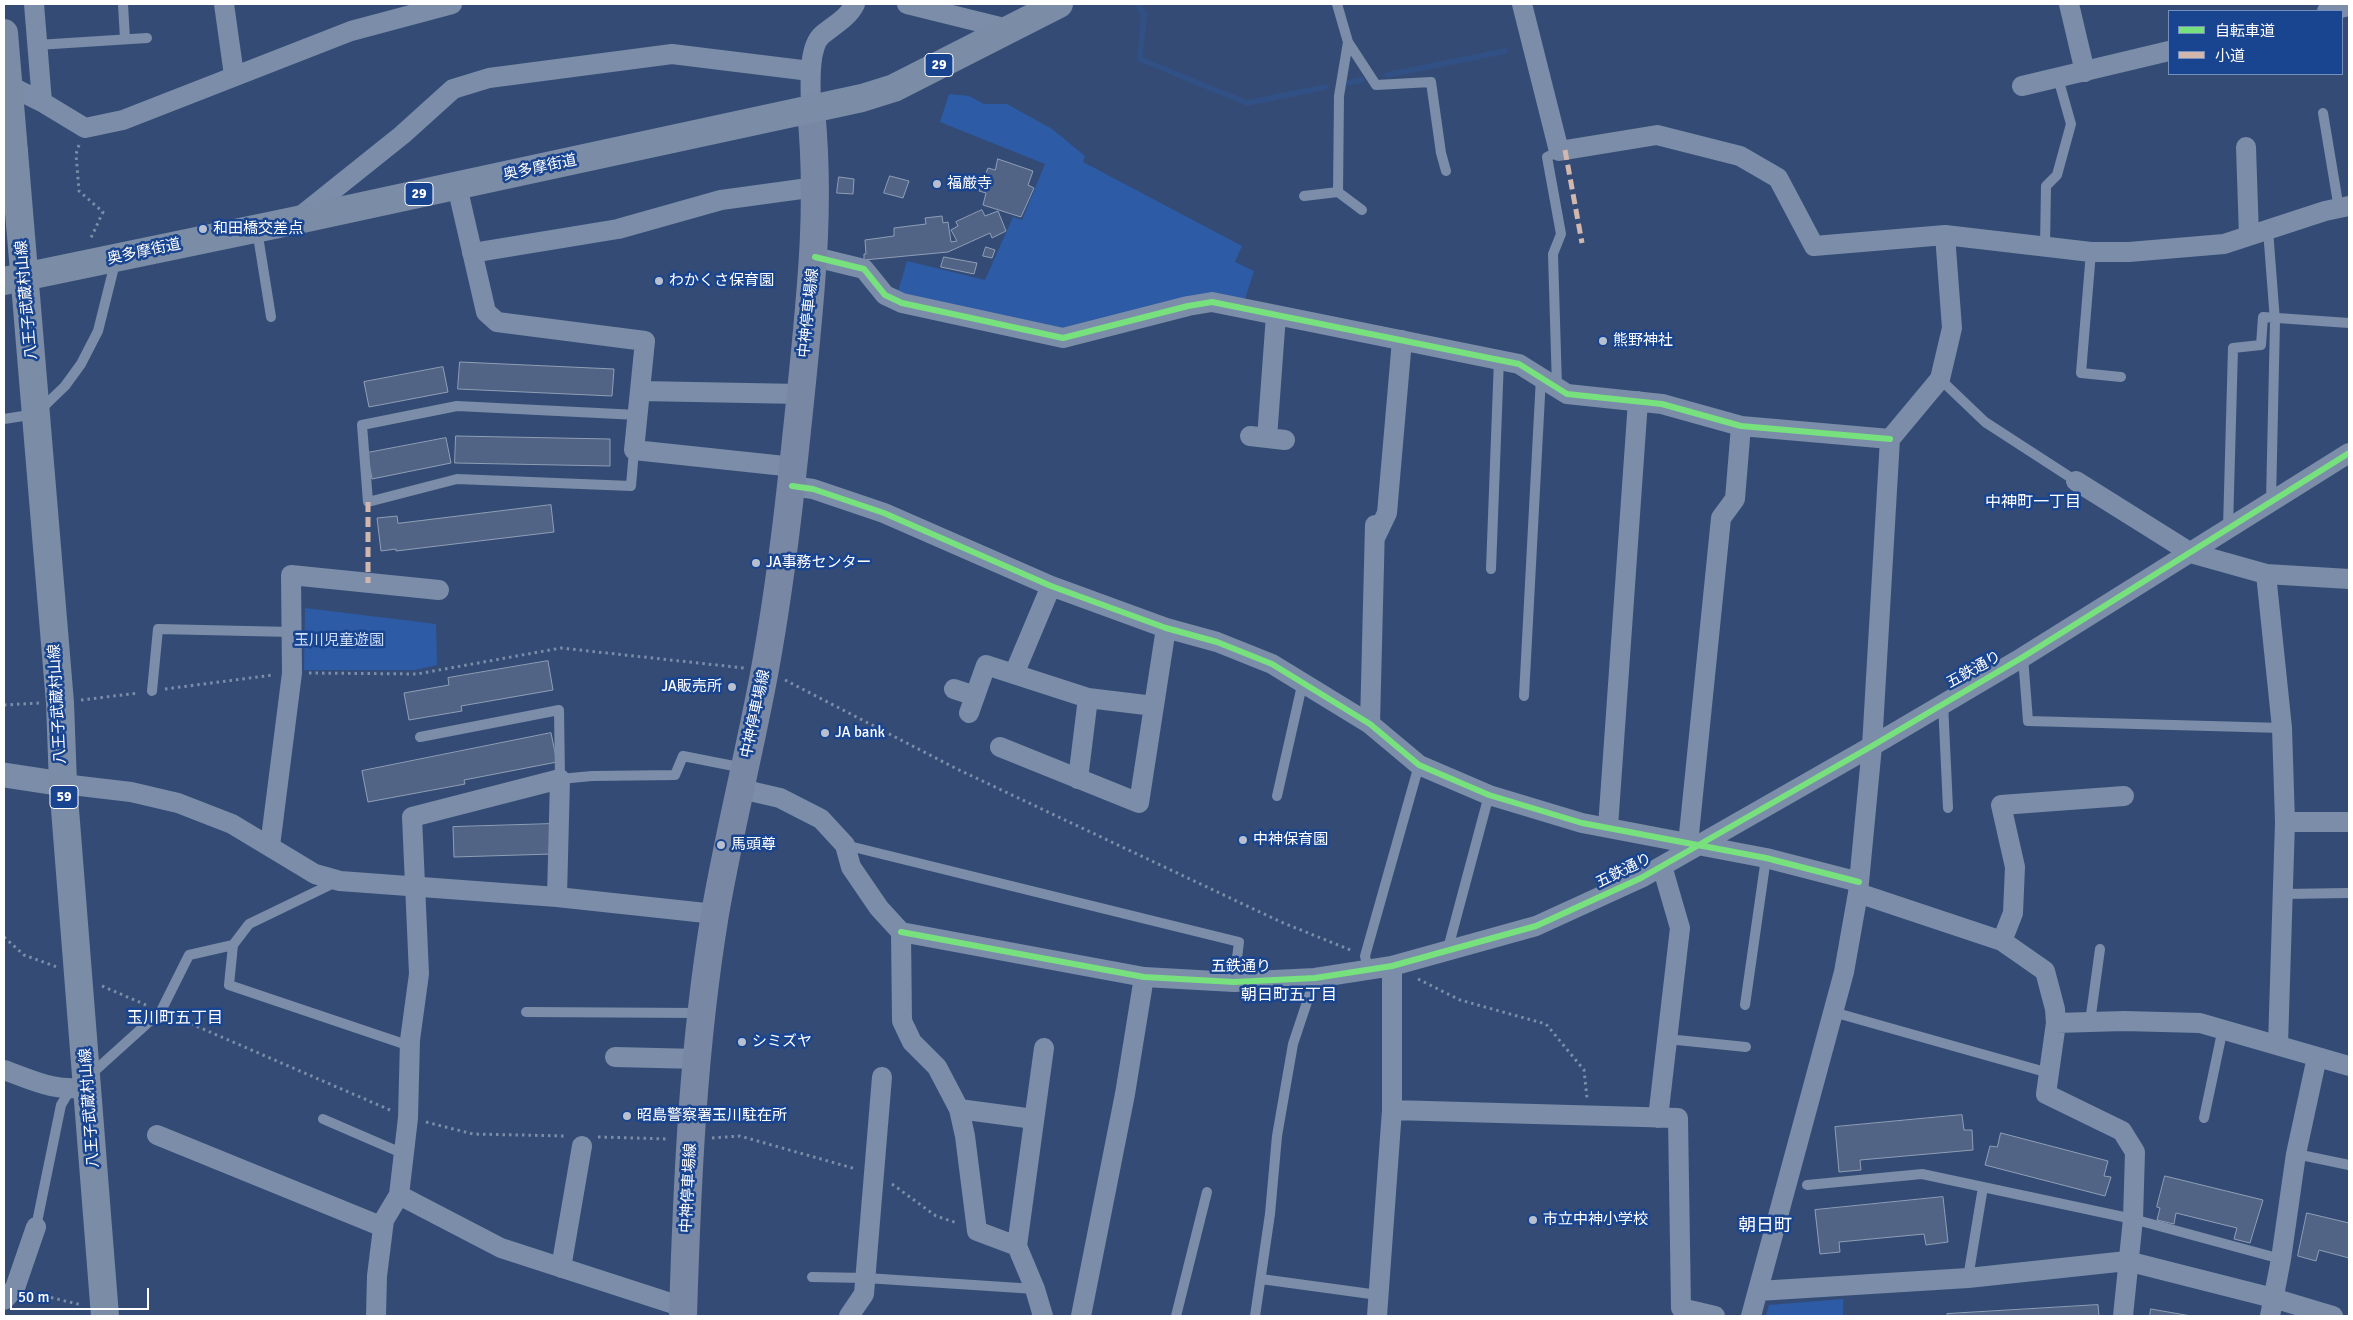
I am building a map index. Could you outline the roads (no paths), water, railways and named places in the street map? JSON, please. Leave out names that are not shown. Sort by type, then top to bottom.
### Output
[{"type":"main road","name":"奥多摩街道","points":[[15,279],[811,110],[894,88],[1060,4]]},
{"type":"main road","name":"八王子武蔵村山線","points":[[4,33],[14,152],[10,181],[15,279],[36,414],[60,703],[63,784],[80,976],[82,1085],[105,1313]]},
{"type":"main road","name":"中神停車場線","points":[[683,1311],[691,1140],[702,1013],[715,914],[765,670],[793,476],[815,257],[816,186],[811,110]]},
{"type":"street","points":[[34,4],[42,102]]},
{"type":"street","points":[[224,4],[234,75]]},
{"type":"street","points":[[4,83],[42,102],[85,128],[123,120],[234,75],[351,31],[452,4]]},
{"type":"street","points":[[811,110],[810,70],[820,37],[851,12],[855,4]]},
{"type":"street","points":[[907,4],[1008,29]]},
{"type":"street","points":[[1522,4],[1559,151],[1656,135],[1740,156],[1778,178],[1814,246],[1945,235],[2091,252],[2129,252],[2224,244],[2325,211],[2344,208]]},
{"type":"street","points":[[2069,4],[2085,72]]},
{"type":"street","points":[[2331,10],[2349,6]]},
{"type":"street","points":[[2022,86],[2168,51]]},
{"type":"street","points":[[293,221],[402,135],[453,89],[488,78],[672,54],[810,70]]},
{"type":"street","points":[[2246,147],[2249,236]]},
{"type":"street","points":[[457,186],[486,312],[497,322],[645,341],[634,450],[793,476],[813,489],[884,513],[1051,586],[1166,628],[1217,642],[1272,664],[1303,681],[1370,724],[1419,765],[1488,795],[1582,823],[1766,858],[1859,888],[2002,941],[2045,971],[2055,1009],[2056,1023],[2046,1094],[2122,1131],[2135,1152],[2133,1219],[2127,1260],[2123,1316]]},
{"type":"street","points":[[472,252],[618,229],[721,200],[816,186]]},
{"type":"street","points":[[1750,1316],[1844,972],[1859,888],[1872,746],[1890,439],[1940,378],[1952,328],[1945,235]]},
{"type":"street","points":[[815,257],[864,269],[885,295],[902,303],[1063,338],[1188,306],[1212,302],[1519,364],[1567,394],[1662,404],[1741,426],[1890,439]]},
{"type":"street","points":[[1267,438],[1276,315]]},
{"type":"street","points":[[1370,724],[1375,532],[1387,513],[1402,340]]},
{"type":"street","points":[[640,390],[801,394]]},
{"type":"street","points":[[1608,827],[1638,401]]},
{"type":"street","points":[[1693,845],[1721,518],[1735,499],[1741,426]]},
{"type":"street","name":"五鉄通り","points":[[901,932],[1144,977],[1234,982],[1315,978],[1367,963],[1392,966],[1536,926],[1641,878],[1693,845],[1872,746],[1943,702],[2023,657],[2349,453]]},
{"type":"street","points":[[2076,481],[2191,553],[2266,574],[2349,579]]},
{"type":"street","points":[[2266,574],[2282,728],[2285,822],[2278,1045]]},
{"type":"street","points":[[270,846],[292,673],[291,575],[439,590]]},
{"type":"street","points":[[1014,674],[1051,586]]},
{"type":"street","points":[[1000,747],[1139,803],[1166,628]]},
{"type":"street","points":[[954,689],[972,705],[986,666],[1088,698],[1154,706]]},
{"type":"street","points":[[1078,778],[1088,698]]},
{"type":"street","points":[[4,775],[131,792],[178,804],[232,824],[314,874],[340,881],[557,897],[715,914]]},
{"type":"street","points":[[376,1316],[377,1276],[384,1220],[399,1195],[408,1118],[410,1046],[420,974],[412,817],[560,779],[557,897]]},
{"type":"street","points":[[743,779],[821,819],[845,845],[850,867],[879,908],[901,932],[902,1021],[912,1042],[937,1067],[959,1110],[965,1136],[977,1231],[1017,1246]]},
{"type":"street","points":[[2002,941],[2013,913],[2014,867],[2001,805],[2124,796]]},
{"type":"street","points":[[2285,822],[2349,822]]},
{"type":"street","points":[[1658,1118],[1680,928],[1662,866]]},
{"type":"street","points":[[1377,1316],[1392,1110],[1392,966]]},
{"type":"street","points":[[1081,1316],[1125,1094],[1144,977]]},
{"type":"street","points":[[2056,1023],[2166,1021],[2200,1023],[2223,1028],[2349,1066]]},
{"type":"street","points":[[1043,1316],[1035,1289],[1017,1246],[1044,1048]]},
{"type":"street","points":[[615,1057],[698,1059]]},
{"type":"street","points":[[2272,1307],[2296,1154],[2317,1057]]},
{"type":"street","points":[[4,1070],[55,1089],[82,1085]]},
{"type":"street","points":[[849,1316],[864,1294],[882,1077]]},
{"type":"street","points":[[959,1110],[1034,1119]]},
{"type":"street","points":[[1392,1110],[1678,1118],[1681,1308],[1715,1316]]},
{"type":"street","points":[[157,1135],[383,1227]]},
{"type":"street","points":[[561,1268],[582,1140]]},
{"type":"street","points":[[399,1195],[501,1248],[683,1311]]},
{"type":"street","points":[[9,1294],[36,1227]]},
{"type":"street","points":[[1758,1291],[1968,1278],[2127,1260],[2272,1307],[2333,1316]]},
{"type":"lane","points":[[123,4],[125,39]]},
{"type":"lane","points":[[1337,4],[1348,42],[1376,85],[1431,82],[1441,153],[1446,171]]},
{"type":"lane","points":[[37,45],[147,38]]},
{"type":"lane","points":[[1338,192],[1339,96],[1348,42]]},
{"type":"lane","points":[[2045,246],[2046,186],[2057,175],[2071,124],[2058,78]]},
{"type":"lane","points":[[2323,113],[2344,208]]},
{"type":"lane","points":[[1524,696],[1549,382],[1552,254],[1561,234],[1547,157],[1559,151]]},
{"type":"lane","points":[[1304,196],[1338,192],[1362,210]]},
{"type":"lane","points":[[257,229],[271,317]]},
{"type":"lane","points":[[2268,230],[2274,318],[2271,501]]},
{"type":"lane","points":[[2091,252],[2081,373],[2121,377]]},
{"type":"lane","points":[[4,419],[36,414],[65,386],[81,364],[98,331],[117,257]]},
{"type":"lane","points":[[2228,528],[2233,348],[2261,345],[2263,317],[2349,323]]},
{"type":"lane","points":[[1491,568],[1499,359]]},
{"type":"lane","points":[[1940,378],[1985,422],[2076,481]]},
{"type":"lane","points":[[634,450],[630,486],[457,479],[368,502],[362,424],[457,406],[638,415]]},
{"type":"lane","points":[[152,691],[158,629],[292,632]]},
{"type":"lane","points":[[2023,657],[2028,720],[2282,728]]},
{"type":"lane","points":[[1277,796],[1303,681]]},
{"type":"lane","points":[[1943,702],[1948,808]]},
{"type":"lane","points":[[420,738],[559,710],[560,779],[592,776],[675,775],[682,756],[743,779]]},
{"type":"lane","points":[[1367,963],[1419,765]]},
{"type":"lane","points":[[1447,952],[1488,795]]},
{"type":"lane","points":[[845,845],[1239,942],[1234,982]]},
{"type":"lane","points":[[1745,1004],[1766,858]]},
{"type":"lane","points":[[340,881],[249,924],[234,944],[229,985],[410,1046]]},
{"type":"lane","points":[[2283,894],[2349,893]]},
{"type":"lane","points":[[36,1227],[61,1105],[161,1011],[189,955],[234,944]]},
{"type":"lane","points":[[2090,1022],[2100,949]]},
{"type":"lane","points":[[1255,1316],[1270,1214],[1277,1136],[1293,1044],[1315,978]]},
{"type":"lane","points":[[526,1012],[702,1013]]},
{"type":"lane","points":[[1833,1012],[2049,1073]]},
{"type":"lane","points":[[2204,1118],[2223,1028]]},
{"type":"lane","points":[[1667,1039],[1746,1047]]},
{"type":"lane","points":[[323,1119],[404,1154]]},
{"type":"lane","points":[[2296,1154],[2349,1165]]},
{"type":"lane","points":[[1807,1185],[1922,1174],[2133,1219],[2281,1259]]},
{"type":"lane","points":[[1968,1278],[1983,1187]]},
{"type":"lane","points":[[1176,1316],[1207,1192]]},
{"type":"lane","points":[[812,1277],[866,1278],[1035,1289]]},
{"type":"lane","points":[[1260,1279],[1378,1295]]},
{"type":"waterway","points":[[1138,4],[1144,15],[1140,59],[1247,103],[1325,87]]},
{"type":"waterway","points":[[1387,75],[1505,51]]},
{"type":"waterway","points":[[1347,83],[1362,80]]},
{"type":"place","name":"福厳寺","points":[[937,184]]},
{"type":"place","name":"和田橋交差点","points":[[203,229]]},
{"type":"place","name":"わかくさ保育園","points":[[659,281]]},
{"type":"place","name":"熊野神社","points":[[1603,341]]},
{"type":"place","name":"JA事務センター","points":[[756,563]]},
{"type":"place","name":"JA販売所","points":[[732,687]]},
{"type":"place","name":"JA bank","points":[[825,733]]},
{"type":"place","name":"中神保育園","points":[[1243,840]]},
{"type":"place","name":"馬頭尊","points":[[721,845]]},
{"type":"place","name":"シミズヤ","points":[[742,1042]]},
{"type":"place","name":"昭島警察署玉川駐在所","points":[[627,1116]]},
{"type":"place","name":"市立中神小学校","points":[[1533,1220]]},
{"type":"district","name":"中神町一丁目","points":[[2033,503]]},
{"type":"district","name":"朝日町五丁目","points":[[1289,996]]},
{"type":"district","name":"玉川町五丁目","points":[[175,1019]]},
{"type":"district","name":"朝日町","points":[[1765,1226]]},
{"type":"park label","name":"玉川児童遊園","points":[[339,641]]}]
